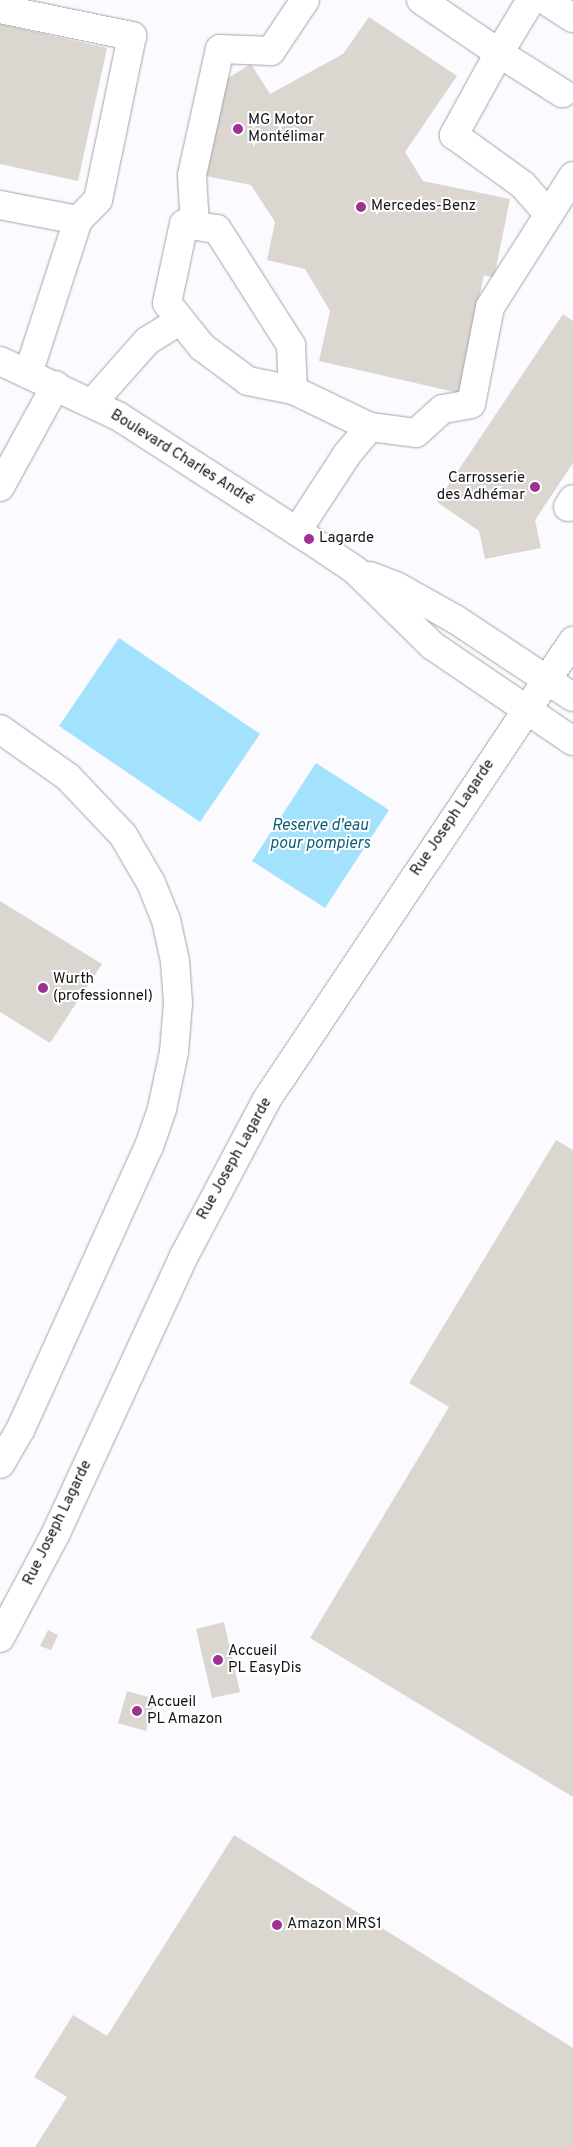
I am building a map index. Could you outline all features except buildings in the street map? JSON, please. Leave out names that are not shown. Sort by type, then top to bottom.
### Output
[{"type":"street","points":[[195,226],[192,175],[220,48],[271,50],[305,0]]},
{"type":"street","points":[[420,0],[498,53],[562,93]]},
{"type":"street","points":[[531,0],[498,53],[454,134],[523,185],[548,214]]},
{"type":"street","points":[[545,0],[573,18]]},
{"type":"street","points":[[0,9],[132,36],[98,200],[78,220],[28,374]]},
{"type":"street","points":[[293,390],[291,345],[217,229],[184,224],[167,303],[202,347],[248,381],[293,390],[370,427],[416,433],[443,409],[471,404],[490,307],[573,176]]},
{"type":"street","points":[[0,205],[78,220]]},
{"type":"street","points":[[92,403],[147,341],[180,320]]},
{"type":"street","name":"Boulevard Charles André","points":[[0,361],[56,385],[118,416],[297,531],[355,570],[433,646],[460,645],[536,695],[573,696]]},
{"type":"street","points":[[0,487],[56,385]]},
{"type":"street","points":[[297,531],[346,456],[370,427]]},
{"type":"street","name":"Boulevard Charles André","points":[[355,570],[396,586],[455,619],[536,695],[573,741]]},
{"type":"street","name":"Rue Joseph Lagarde","points":[[0,1638],[56,1533],[224,1176],[273,1092],[573,641]]},
{"type":"street","points":[[536,695],[573,717]]},
{"type":"street","points":[[0,730],[68,777],[122,835],[151,883],[166,920],[176,962],[178,1003],[172,1062],[162,1109],[149,1146],[24,1421],[0,1464]]},
{"type":"water","points":[[119,638],[260,734],[200,822],[59,726]]},
{"type":"water","name":"Reserve d'eau pour pompiers","points":[[316,763],[389,810],[325,908],[252,861]]},
{"type":"place","name":"MG Motor Montélimar","points":[[238,129]]},
{"type":"place","name":"Mercedes-Benz","points":[[361,207]]},
{"type":"place","name":"Carrosserie des Adhémar","points":[[535,487]]},
{"type":"place","name":"Lagarde","points":[[309,539]]},
{"type":"place","name":"Wurth (professionnel)","points":[[43,988]]},
{"type":"place","name":"Accueil PL EasyDis","points":[[218,1660]]},
{"type":"place","name":"Accueil PL Amazon","points":[[137,1711]]},
{"type":"place","name":"Amazon MRS1","points":[[277,1925]]}]
